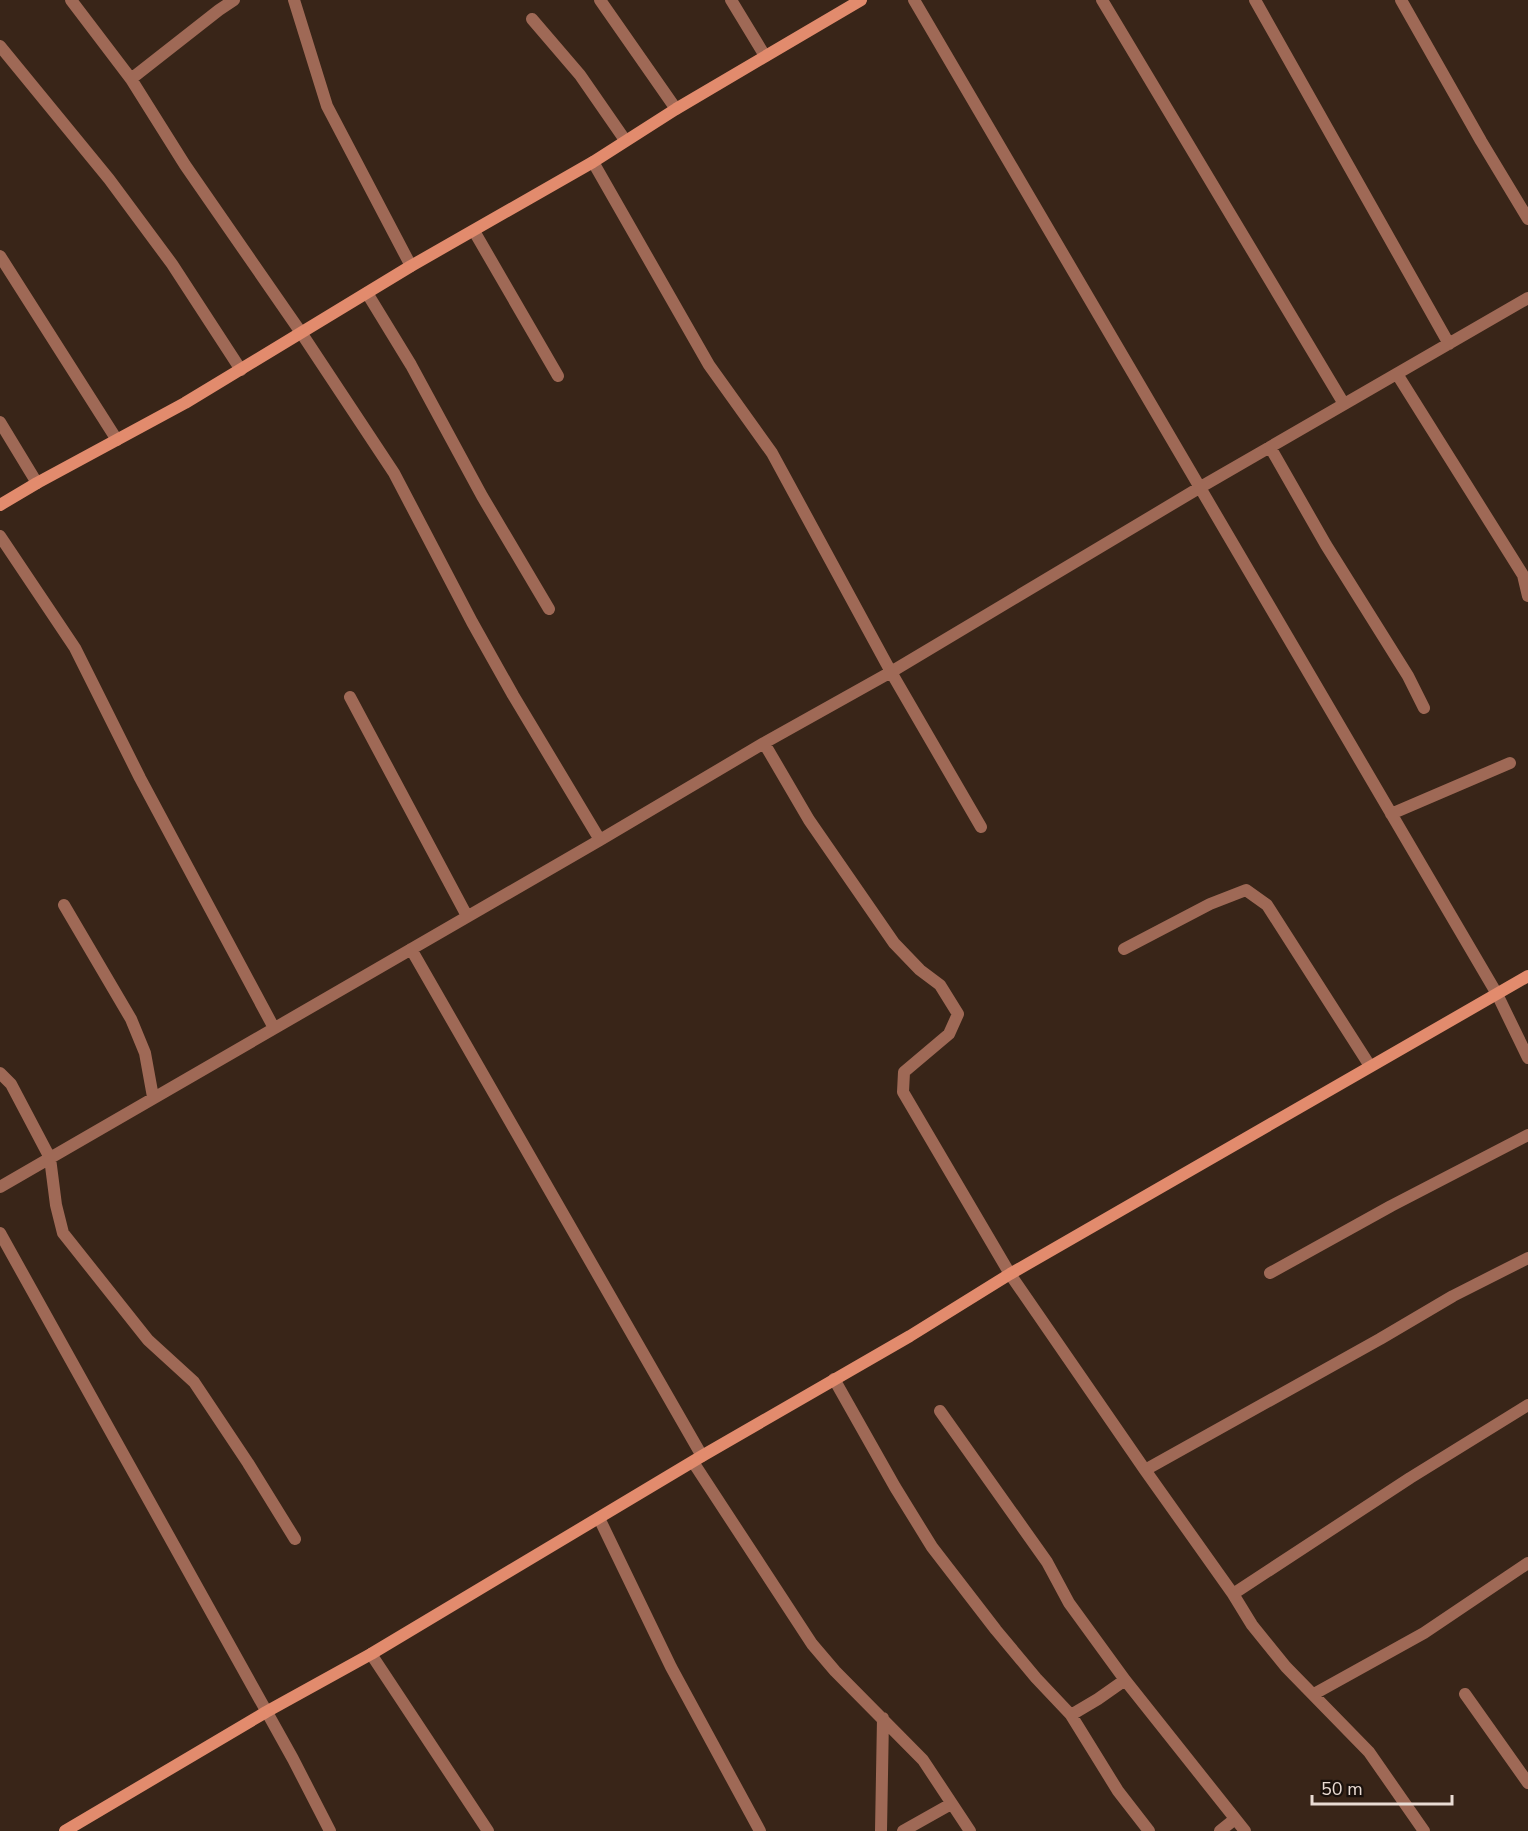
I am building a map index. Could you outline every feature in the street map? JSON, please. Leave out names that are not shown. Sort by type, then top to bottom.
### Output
[{"type":"street","points":[[71,0],[132,79],[185,165],[302,334],[394,473],[507,685],[600,840]]},
{"type":"street","points":[[132,79],[234,0]]},
{"type":"street","points":[[294,0],[327,106],[411,266]]},
{"type":"street","points":[[600,0],[676,109]]},
{"type":"street","points":[[731,0],[765,56]]},
{"type":"street","points":[[0,505],[185,404],[411,266],[593,162],[676,109],[861,0]]},
{"type":"street","points":[[915,0],[1497,994],[1528,1058]]},
{"type":"street","points":[[1102,0],[1344,404]]},
{"type":"street","points":[[1255,0],[1449,344]]},
{"type":"street","points":[[1401,0],[1528,219]]},
{"type":"street","points":[[532,19],[580,75],[625,140]]},
{"type":"street","points":[[0,46],[109,179],[172,264],[241,370]]},
{"type":"street","points":[[593,162],[708,365],[772,453],[891,672],[981,827]]},
{"type":"street","points":[[474,231],[558,376]]},
{"type":"street","points":[[0,256],[117,440]]},
{"type":"street","points":[[367,293],[411,365],[482,496],[549,609]]},
{"type":"street","points":[[0,1187],[764,743],[891,672],[1199,488],[1528,298]]},
{"type":"street","points":[[1396,374],[1523,575],[1528,596]]},
{"type":"street","points":[[0,422],[37,483]]},
{"type":"street","points":[[1270,447],[1326,545],[1408,676],[1424,708]]},
{"type":"street","points":[[0,536],[75,648],[140,778],[274,1028]]},
{"type":"street","points":[[350,697],[467,916]]},
{"type":"street","points":[[764,743],[809,820],[894,943],[920,970],[939,985],[958,1014],[949,1034],[904,1072],[903,1092],[1010,1274],[1271,1650],[1369,1752],[1424,1831]]},
{"type":"street","points":[[1390,813],[1510,764]]},
{"type":"street","points":[[1124,949],[1210,904],[1246,890],[1267,905],[1370,1066]]},
{"type":"street","points":[[64,905],[130,1019],[145,1053],[153,1097]]},
{"type":"street","points":[[411,949],[698,1459],[812,1644],[835,1671],[923,1760],[970,1831]]},
{"type":"street","points":[[65,1831],[266,1712],[371,1654],[910,1336],[1010,1274],[1528,976]]},
{"type":"street","points":[[0,1073],[11,1084],[50,1158],[56,1205],[63,1233],[148,1340],[194,1382],[295,1539]]},
{"type":"street","points":[[1270,1273],[1391,1206],[1528,1135]]},
{"type":"street","points":[[0,1233],[293,1759],[330,1831]]},
{"type":"street","points":[[1145,1470],[1453,1296],[1528,1258]]},
{"type":"street","points":[[834,1379],[932,1547],[1010,1646],[1071,1715],[1118,1791],[1149,1831]]},
{"type":"street","points":[[1233,1594],[1410,1478],[1528,1405]]},
{"type":"street","points":[[939,1411],[1047,1562],[1069,1603],[1125,1680],[1245,1831]]},
{"type":"street","points":[[599,1518],[671,1667],[760,1831]]},
{"type":"street","points":[[1314,1694],[1424,1633],[1528,1563]]},
{"type":"street","points":[[371,1654],[488,1831]]},
{"type":"street","points":[[1071,1715],[1125,1680]]},
{"type":"street","points":[[1465,1694],[1528,1783]]},
{"type":"street","points":[[881,1831],[883,1718]]},
{"type":"street","points":[[903,1831],[951,1804]]},
{"type":"street","points":[[1220,1831],[1235,1819]]}]
